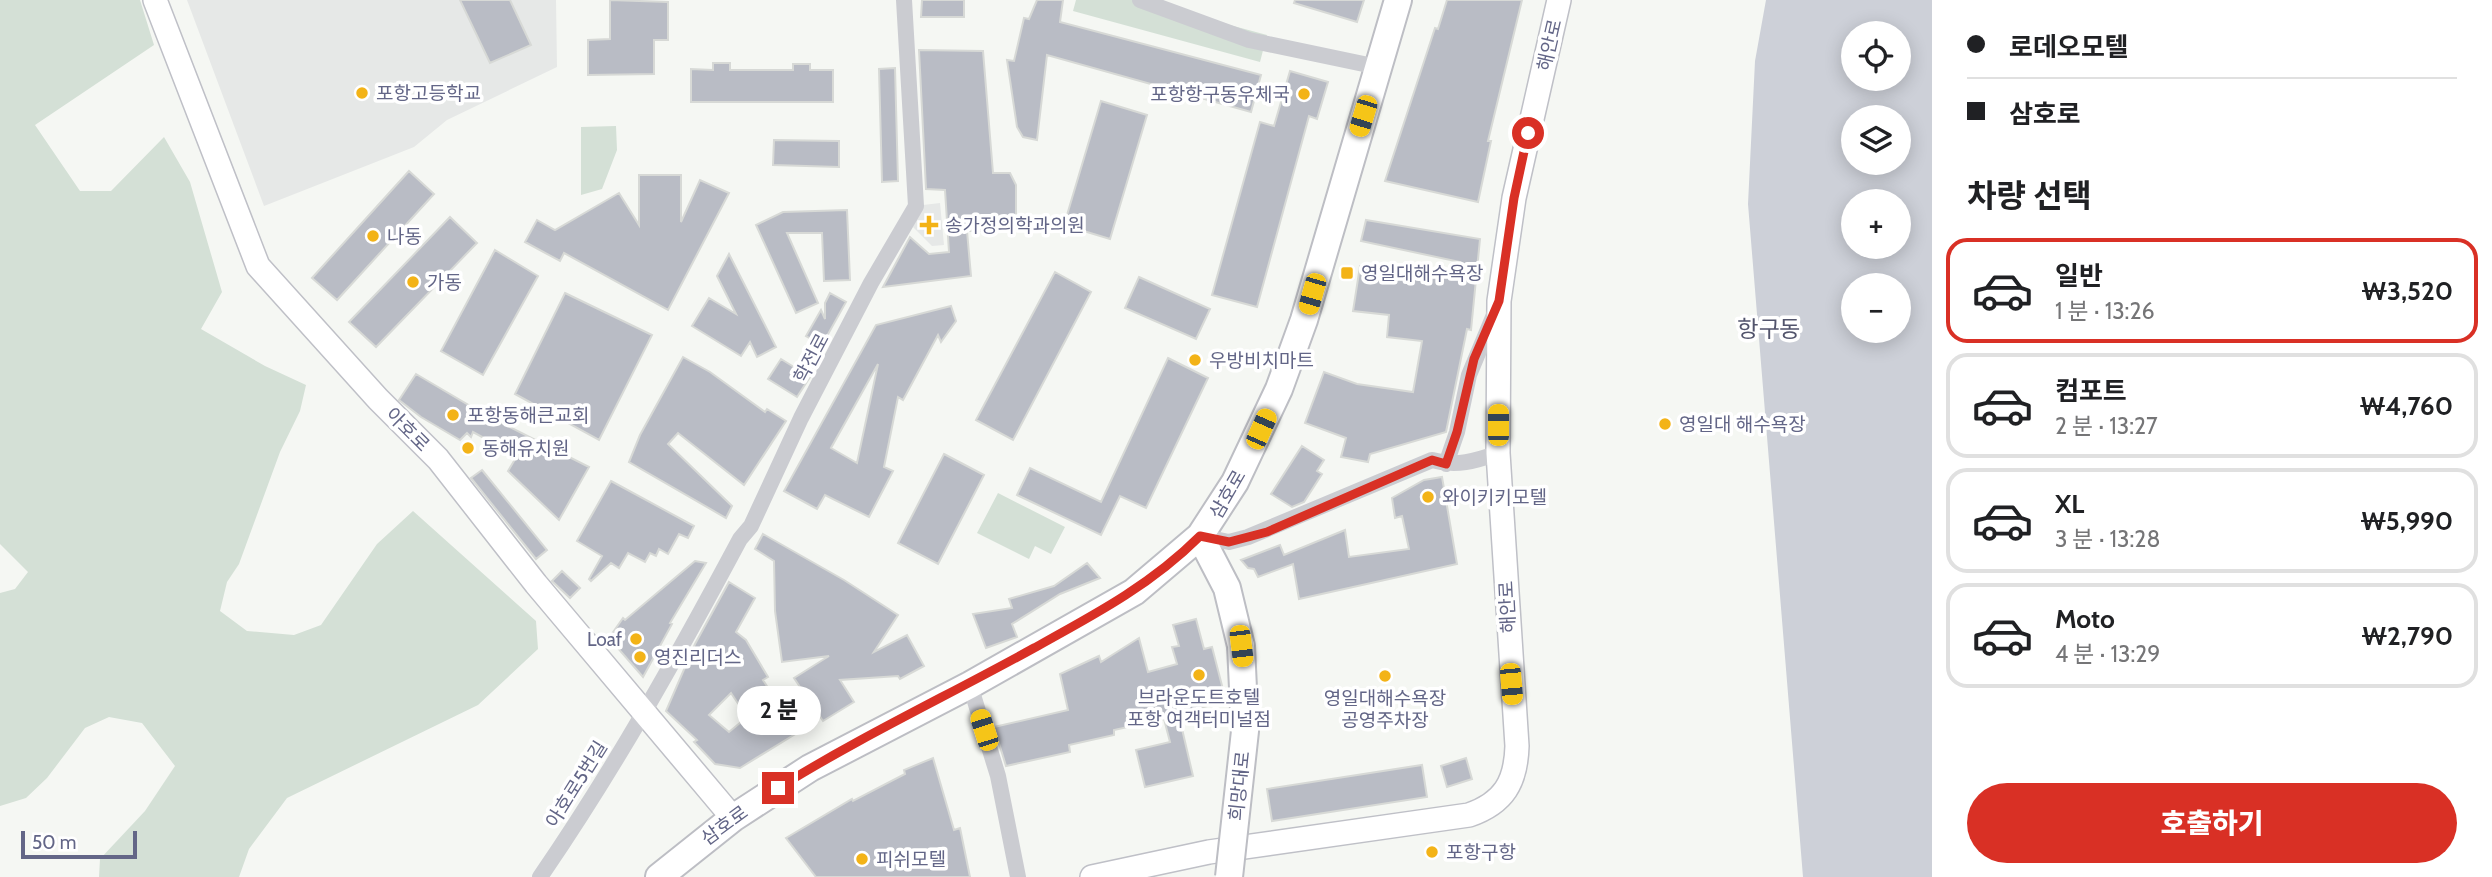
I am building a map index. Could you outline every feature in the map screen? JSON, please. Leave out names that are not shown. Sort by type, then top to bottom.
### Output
[{"type":"main road","name":"삼호로","points":[[659,877],[733,818],[849,746],[970,685],[1134,592],[1200,536],[1236,482],[1279,388],[1304,320],[1398,0]]},
{"type":"main road","name":"희망대로","points":[[1200,536],[1227,588],[1241,646],[1245,731],[1228,877]]},
{"type":"street","name":"아호로","points":[[155,0],[258,266],[386,408],[438,459],[536,584],[733,818]]},
{"type":"street","name":"학전로","points":[[646,712],[740,539],[751,526],[801,418],[871,283],[916,206],[904,0]]},
{"type":"street","points":[[1140,0],[1249,40],[1378,67]]},
{"type":"street","name":"해안로","points":[[1093,877],[1222,850],[1469,815],[1490,806],[1504,794],[1514,775],[1517,746],[1498,453],[1499,301],[1514,198],[1559,0]]},
{"type":"street","points":[[1446,464],[1457,432],[1471,367],[1499,301]]},
{"type":"street","points":[[1200,536],[1229,542],[1267,532],[1432,460],[1446,464],[1474,462],[1498,453]]},
{"type":"street","points":[[970,685],[998,776],[1018,877]]},
{"type":"street","name":"아호로5번길","points":[[540,877],[593,800],[646,712]]},
{"type":"shaded area","points":[[0,0],[140,0],[154,45],[35,125],[80,191],[111,191],[164,137],[190,182],[222,292],[201,329],[265,366],[306,385],[300,411],[280,452],[239,564],[227,582],[220,611],[247,631],[294,635],[321,625],[377,544],[413,511],[536,621],[538,649],[478,705],[287,798],[249,849],[239,877],[99,877],[100,859],[145,811],[175,766],[142,723],[109,717],[85,728],[47,778],[26,798],[0,806],[0,593],[15,589],[28,572],[0,544]]},
{"type":"shaded area","name":"포항고등학교","points":[[187,0],[556,0],[557,67],[447,120],[414,147],[264,206]]},
{"type":"shaded area","points":[[1076,0],[1137,0],[1267,35],[1260,62],[1073,11]]},
{"type":"shaded area","points":[[1766,0],[1932,0],[1932,877],[1803,877],[1748,204],[1755,61]]},
{"type":"shaded area","points":[[616,126],[617,150],[602,189],[581,195],[581,127]]},
{"type":"shaded area","points":[[940,203],[944,245],[932,246],[913,227],[923,205]]},
{"type":"shaded area","points":[[998,493],[1065,527],[1051,554],[1035,546],[1029,559],[977,533]]},
{"type":"building","points":[[460,0],[510,0],[531,45],[490,63]]},
{"type":"building","points":[[610,0],[668,2],[668,40],[654,40],[654,74],[588,75],[588,40],[610,39]]},
{"type":"building","points":[[922,0],[964,0],[964,17],[921,17]]},
{"type":"building","points":[[1037,0],[1063,0],[1060,22],[1261,75],[1251,112],[1047,55],[1037,140],[1023,137],[1017,127],[1007,60],[1014,61],[1024,18],[1029,19]]},
{"type":"building","points":[[1295,0],[1364,0],[1357,22],[1294,3]]},
{"type":"building","points":[[1447,0],[1522,0],[1488,141],[1491,141],[1478,202],[1385,181],[1435,28],[1438,29]]},
{"type":"building","points":[[919,50],[983,51],[993,173],[1010,173],[1016,185],[1016,231],[967,231],[971,276],[883,287],[910,237],[929,254],[949,252],[945,190],[926,189]]},
{"type":"building","points":[[713,63],[730,63],[730,70],[793,70],[793,64],[810,64],[810,70],[833,70],[833,102],[691,102],[691,69],[713,70]]},
{"type":"building","points":[[895,68],[898,181],[882,182],[879,69]]},
{"type":"building","points":[[1290,71],[1328,82],[1317,119],[1309,116],[1257,307],[1212,295],[1260,122],[1274,126]]},
{"type":"building","points":[[1101,101],[1147,115],[1110,239],[1064,225]]},
{"type":"building","points":[[774,140],[839,141],[839,167],[773,165]]},
{"type":"building","name":"나동","points":[[409,171],[434,194],[337,300],[312,278]]},
{"type":"building","points":[[639,175],[681,175],[681,222],[700,180],[729,193],[668,310],[564,253],[560,261],[525,242],[537,220],[555,230],[619,193],[639,225]]},
{"type":"building","points":[[847,210],[850,280],[824,281],[822,233],[787,233],[818,303],[796,313],[756,225],[783,212]]},
{"type":"building","name":"가동","points":[[450,217],[477,243],[376,347],[349,322]]},
{"type":"building","points":[[1366,220],[1480,239],[1471,330],[1467,329],[1446,432],[1370,454],[1368,462],[1341,457],[1346,438],[1305,423],[1324,372],[1357,384],[1413,392],[1422,341],[1387,337],[1389,315],[1353,311],[1360,266],[1458,276],[1460,262],[1361,241]]},
{"type":"building","points":[[495,250],[538,276],[483,375],[441,351]]},
{"type":"building","points":[[729,254],[776,347],[757,357],[750,342],[741,356],[692,326],[709,298],[736,314],[717,276]]},
{"type":"building","points":[[1055,272],[1091,292],[1013,440],[976,420]]},
{"type":"building","points":[[1139,277],[1210,309],[1196,339],[1125,308]]},
{"type":"building","points":[[565,293],[652,335],[599,440],[515,394]]},
{"type":"building","points":[[830,293],[846,302],[822,345],[806,336],[821,310],[825,319],[825,303]]},
{"type":"building","points":[[951,306],[956,321],[941,342],[938,335],[903,400],[898,397],[884,467],[893,471],[869,517],[825,495],[817,509],[784,491],[876,325]],"holes":[[[878,364],[857,463],[831,448]]]},
{"type":"building","points":[[683,357],[710,372],[765,412],[767,409],[786,421],[744,485],[678,433],[668,444],[732,506],[726,518],[629,462],[640,435]]},
{"type":"building","points":[[1168,358],[1208,378],[1146,508],[1120,496],[1101,535],[1017,495],[1030,468],[1101,502]]},
{"type":"building","points":[[781,359],[810,377],[797,397],[768,379]]},
{"type":"building","points":[[416,374],[484,414],[589,467],[559,520],[508,471],[517,456],[473,432],[471,437],[467,433],[460,440],[421,417],[399,400]]},
{"type":"building","points":[[1302,446],[1324,460],[1317,471],[1322,474],[1304,502],[1292,507],[1271,494]]},
{"type":"building","points":[[944,454],[984,475],[938,564],[898,543]]},
{"type":"building","points":[[482,470],[547,550],[536,559],[471,478]]},
{"type":"building","points":[[1442,477],[1457,564],[1299,599],[1293,564],[1258,577],[1254,569],[1248,568],[1241,560],[1280,545],[1284,555],[1345,530],[1349,557],[1409,549],[1402,516],[1395,518],[1392,498],[1424,480]]},
{"type":"building","points":[[611,481],[694,526],[688,538],[679,534],[668,554],[659,549],[656,556],[650,553],[645,562],[628,553],[619,568],[611,563],[591,581],[589,579],[602,556],[577,541]]},
{"type":"building","points":[[763,534],[844,580],[898,615],[874,652],[907,635],[924,666],[900,679],[898,676],[840,680],[854,702],[823,721],[794,678],[829,656],[782,662],[775,611],[774,561],[755,549]]},
{"type":"building","name":"영진리더스","points":[[695,561],[706,563],[670,623],[672,624],[643,677],[609,638],[623,618],[625,620]]},
{"type":"building","points":[[1087,563],[1100,578],[1060,594],[1012,624],[1017,637],[986,648],[973,614],[1012,608],[1009,599],[1054,586]]},
{"type":"building","points":[[562,571],[580,588],[570,598],[552,581]]},
{"type":"building","points":[[729,582],[755,598],[736,632],[746,640],[768,677],[763,680],[797,733],[740,768],[715,764],[694,742],[697,740],[666,711],[695,644]],"holes":[[[731,693],[747,717],[729,732],[709,715]]]},
{"type":"building","points":[[1196,619],[1204,649],[1212,647],[1226,701],[1179,716],[1193,776],[1145,787],[1136,750],[1170,742],[1164,719],[1114,730],[1114,735],[1069,745],[1070,752],[1006,766],[994,727],[1068,710],[1060,674],[1099,656],[1101,662],[1139,638],[1148,672],[1177,664],[1172,647],[1179,646],[1173,625]]},
{"type":"building","points":[[933,758],[954,830],[960,828],[970,877],[816,877],[786,838],[852,799],[853,801],[905,774],[904,770]]},
{"type":"building","points":[[1466,758],[1472,779],[1447,787],[1441,766]]},
{"type":"building","points":[[1422,765],[1427,797],[1272,821],[1267,789]]},
{"type":"place","name":"포항고등학교","points":[[362,93]]},
{"type":"place","name":"포항항구동우체국","points":[[1304,94]]},
{"type":"place","name":"송가정의학과의원","points":[[929,225]]},
{"type":"place","name":"나동","points":[[373,236]]},
{"type":"place","name":"영일대해수욕장","points":[[1347,273]]},
{"type":"place","name":"가동","points":[[413,282]]},
{"type":"place","name":"우방비치마트","points":[[1195,360]]},
{"type":"place","name":"포항동해큰교회","points":[[453,415]]},
{"type":"place","name":"영일대 해수욕장","points":[[1665,424]]},
{"type":"place","name":"동해유치원","points":[[468,448]]},
{"type":"place","name":"와이키키모텔","points":[[1428,497]]},
{"type":"place","name":"Loaf","points":[[636,639]]},
{"type":"place","name":"영진리더스","points":[[640,657]]},
{"type":"place","name":"브라운도트호텔 포항 여객터미널점","points":[[1199,675]]},
{"type":"place","name":"영일대해수욕장 공영주차장","points":[[1385,676]]},
{"type":"place","name":"포항구항","points":[[1432,852]]},
{"type":"place","name":"피쉬모텔","points":[[862,859]]},
{"type":"district","name":"항구동","points":[[1769,329]]},
{"type":"route","points":[[778,788],[849,746],[970,685],[1106,609],[1134,592],[1173,562],[1200,536],[1229,542],[1267,532],[1432,460],[1446,464],[1457,432],[1474,359],[1499,301],[1508,230],[1528,133]]}]
